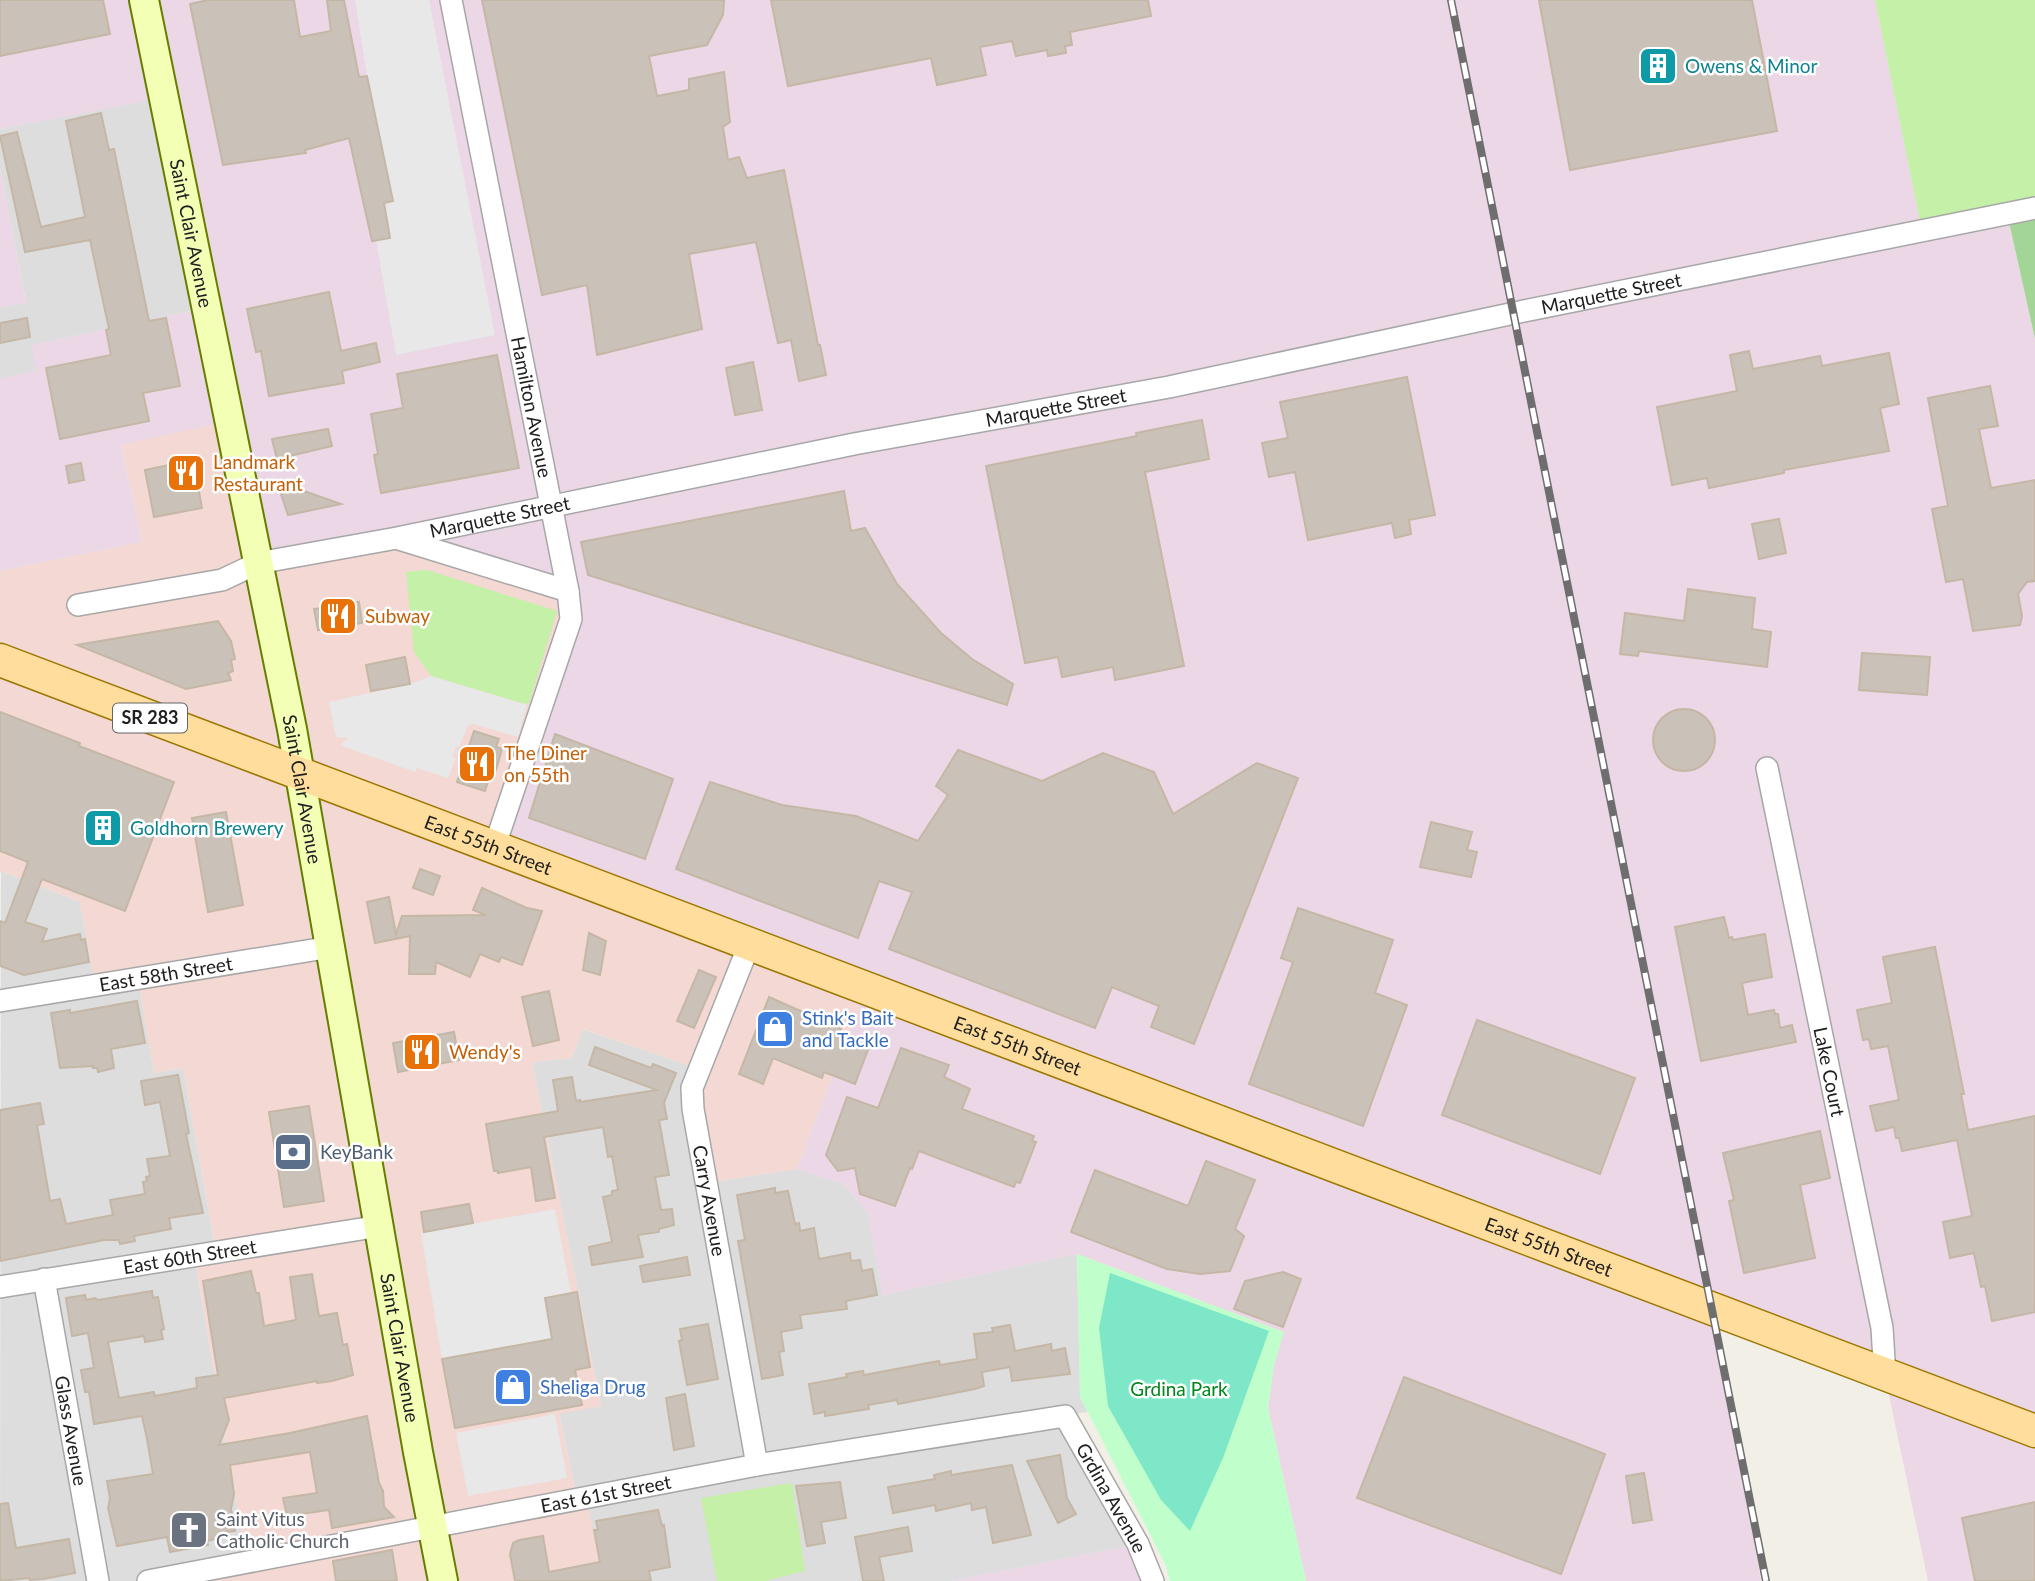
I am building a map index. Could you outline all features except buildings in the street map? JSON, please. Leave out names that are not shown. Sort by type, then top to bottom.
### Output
[{"type":"main road","name":"Saint Clair Avenue","points":[[144,0],[301,775],[443,1581]]},
{"type":"main road","name":"East 55th Street","points":[[0,660],[2035,1432]]},
{"type":"street","name":"Hamilton Avenue","points":[[451,0],[568,591],[570,619],[494,848]]},
{"type":"street","name":"Marquette Street","points":[[78,606],[222,580],[258,563],[397,538],[854,444],[1169,387],[1524,311],[2035,208]]},
{"type":"street","points":[[397,538],[568,591]]},
{"type":"street","name":"Lake Court","points":[[1767,768],[1882,1328],[1885,1376]]},
{"type":"street","name":"Carry Avenue","points":[[749,945],[692,1088],[695,1122],[757,1465]]},
{"type":"street","name":"East 58th Street","points":[[0,1001],[331,947]]},
{"type":"street","name":"East 60th Street","points":[[0,1287],[380,1226]]},
{"type":"street","name":"Glass Avenue","points":[[44,1279],[98,1581]]},
{"type":"street","name":"East 61st Street","points":[[148,1581],[757,1465],[1065,1416]]},
{"type":"street","name":"Grdina Avenue","points":[[1065,1416],[1138,1544],[1153,1581]]},
{"type":"shaded area","points":[[0,0],[1875,0],[1922,230],[2007,213],[2035,339],[2035,1581],[1928,1581],[1885,1376],[1716,1312],[1717,1338],[1761,1581],[1306,1581],[1268,1408],[1274,1365],[1283,1332],[1077,1254],[883,1295],[868,1214],[844,1184],[797,1169],[866,989],[494,848],[571,619],[568,591],[397,538],[258,563],[229,421],[121,445],[142,542],[0,571],[0,379],[36,370],[31,345],[205,308],[162,98],[0,129]]},
{"type":"shaded area","points":[[355,0],[429,0],[495,335],[396,355],[376,240],[384,203],[393,201],[367,76]]},
{"type":"shaded area","points":[[162,97],[205,308],[32,345],[37,371],[0,379],[0,307],[26,302],[0,168],[0,129]]},
{"type":"shaded area","points":[[0,168],[26,303],[0,307]]},
{"type":"shaded area","points":[[229,421],[397,538],[568,591],[866,989],[797,1169],[706,1183],[699,1069],[583,1029],[572,1058],[532,1062],[601,1406],[559,1414],[577,1498],[587,1496],[602,1581],[148,1581],[247,1562],[194,1255],[216,1251],[183,1068],[154,1073],[138,979],[95,986],[80,902],[1,871],[0,873],[0,571],[142,542],[121,444]]},
{"type":"shaded area","points":[[431,676],[527,705],[518,737],[473,724],[468,725],[459,747],[456,746],[453,757],[456,758],[448,778],[417,768],[415,772],[340,745],[349,738],[336,737],[329,702],[410,684]]},
{"type":"shaded area","points":[[1,871],[80,902],[95,986],[138,979],[154,1073],[183,1068],[216,1252],[194,1256],[247,1562],[148,1581],[0,1581]]},
{"type":"shaded area","points":[[582,1029],[699,1069],[706,1183],[797,1169],[844,1184],[868,1214],[883,1295],[1077,1254],[1080,1397],[1088,1412],[1066,1415],[1138,1544],[952,1581],[602,1581],[577,1498],[559,1413],[601,1406],[532,1062],[572,1058]]},
{"type":"shaded area","points":[[555,1209],[571,1293],[545,1298],[552,1339],[442,1359],[421,1233]]},
{"type":"shaded area","points":[[555,1414],[567,1478],[468,1496],[456,1433]]},
{"type":"shaded area","points":[[1138,1544],[1153,1581],[952,1581]]},
{"type":"green space","points":[[1875,0],[2035,0],[2035,208],[1922,231]]},
{"type":"green space","points":[[2035,208],[2035,339],[2007,213]]},
{"type":"green space","points":[[427,570],[557,611],[529,703],[431,676],[414,652],[406,572]]},
{"type":"green space","name":"Grdina Park","points":[[1077,1254],[1284,1332],[1274,1365],[1268,1408],[1306,1581],[1170,1581],[1166,1566],[1080,1397]]},
{"type":"green space","points":[[1110,1273],[1269,1331],[1223,1458],[1190,1531],[1161,1500],[1108,1406],[1099,1328]]},
{"type":"green space","points":[[792,1483],[805,1571],[765,1581],[717,1581],[701,1498]]},
{"type":"railway","points":[[1451,0],[1766,1581]]},
{"type":"place","name":"Owens & Minor","points":[[1658,66]]},
{"type":"place","name":"Landmark Restaurant","points":[[186,473]]},
{"type":"place","name":"Subway","points":[[338,616]]},
{"type":"place","name":"The Diner on 55th","points":[[477,764]]},
{"type":"place","name":"Goldhorn Brewery","points":[[103,828]]},
{"type":"place","name":"Stink's Bait and Tackle","points":[[775,1029]]},
{"type":"place","name":"Wendy's","points":[[422,1052]]},
{"type":"place","name":"KeyBank","points":[[293,1152]]},
{"type":"place","name":"Sheliga Drug","points":[[513,1387]]},
{"type":"place","name":"Saint Vitus Catholic Church","points":[[189,1530]]}]
